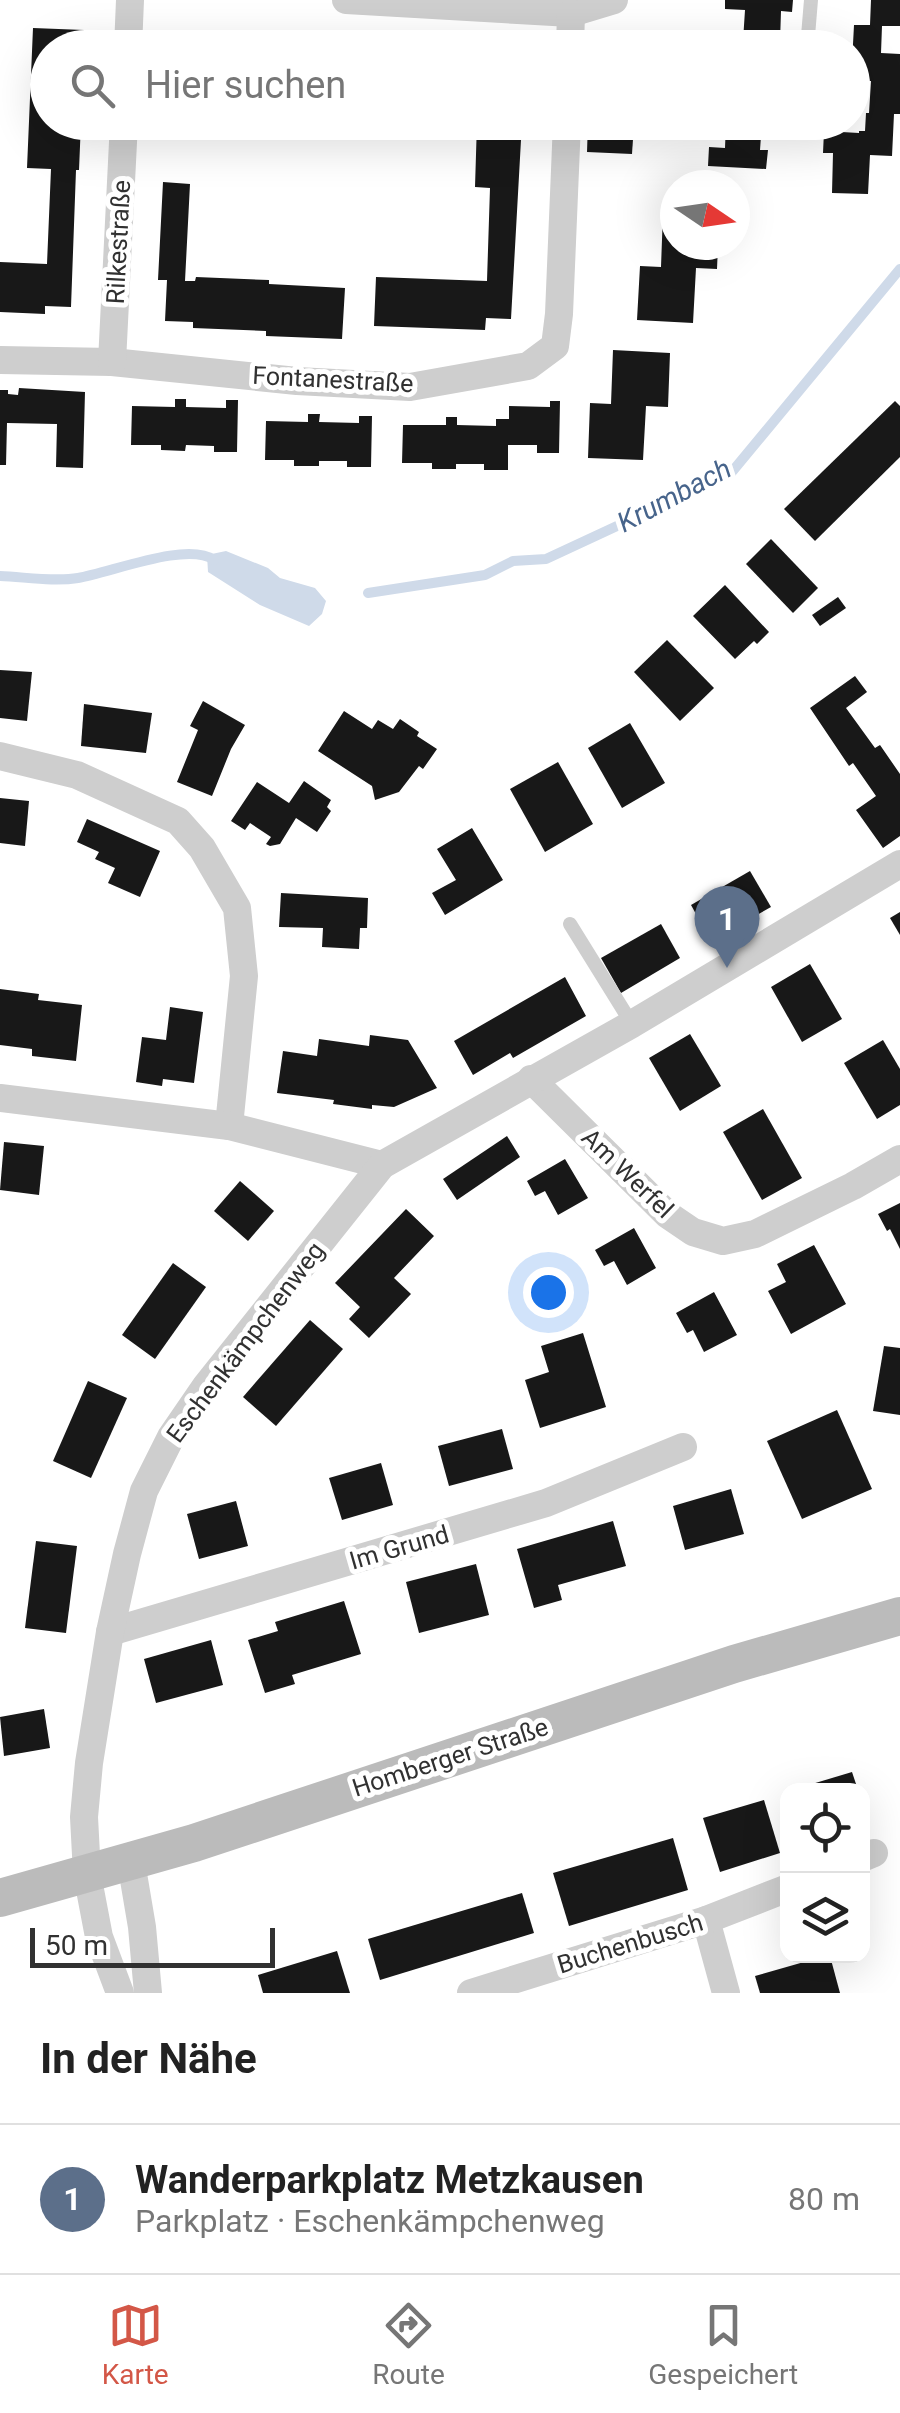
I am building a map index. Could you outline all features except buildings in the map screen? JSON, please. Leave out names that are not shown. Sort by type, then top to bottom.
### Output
[{"type":"main road","name":"Homberger Straße","points":[[0,1898],[131,1862],[734,1664],[900,1616]]},
{"type":"street","points":[[129,30],[130,0]]},
{"type":"street","points":[[346,0],[571,14],[614,0]]},
{"type":"street","points":[[571,14],[571,30]]},
{"type":"street","name":"Rilkestraße","points":[[112,362],[123,140]]},
{"type":"street","name":"Fontanestraße","points":[[0,360],[112,362],[298,381],[410,387],[528,366],[555,346],[560,314],[566,140]]},
{"type":"street","points":[[0,756],[77,775],[128,798],[178,821],[202,848],[237,908],[244,976],[230,1126]]},
{"type":"street","name":"Eschenkämpchenweg","points":[[120,1993],[99,1936],[87,1874],[84,1817],[88,1763],[110,1632],[144,1491],[171,1437],[206,1386],[382,1165],[632,1024],[900,864]]},
{"type":"street","name":"Am Werfel","points":[[531,1079],[668,1215],[693,1232],[723,1241],[755,1234],[900,1159]]},
{"type":"street","points":[[0,1098],[230,1126],[382,1165]]},
{"type":"street","name":"Im Grund","points":[[110,1632],[546,1503],[684,1447]]},
{"type":"street","points":[[131,1862],[148,1993]]},
{"type":"street","name":"Buchenbusch","points":[[471,1993],[706,1920],[780,1891]]},
{"type":"street","points":[[706,1920],[726,1993]]},
{"type":"lane","points":[[808,30],[811,0]]},
{"type":"lane","points":[[570,924],[632,1024]]},
{"type":"water","points":[[226,551],[268,568],[280,578],[315,588],[326,601],[322,614],[309,626],[260,605],[208,572],[207,555]]},
{"type":"waterway","name":"Krumbach","points":[[368,593],[485,575],[513,561],[546,559],[731,473],[900,269]]},
{"type":"waterway","name":"Krumbach","points":[[0,576],[69,579],[168,556],[202,555],[214,560]]},
{"type":"place","name":"Wanderparkplatz Metzkausen","points":[[727,968]]}]
